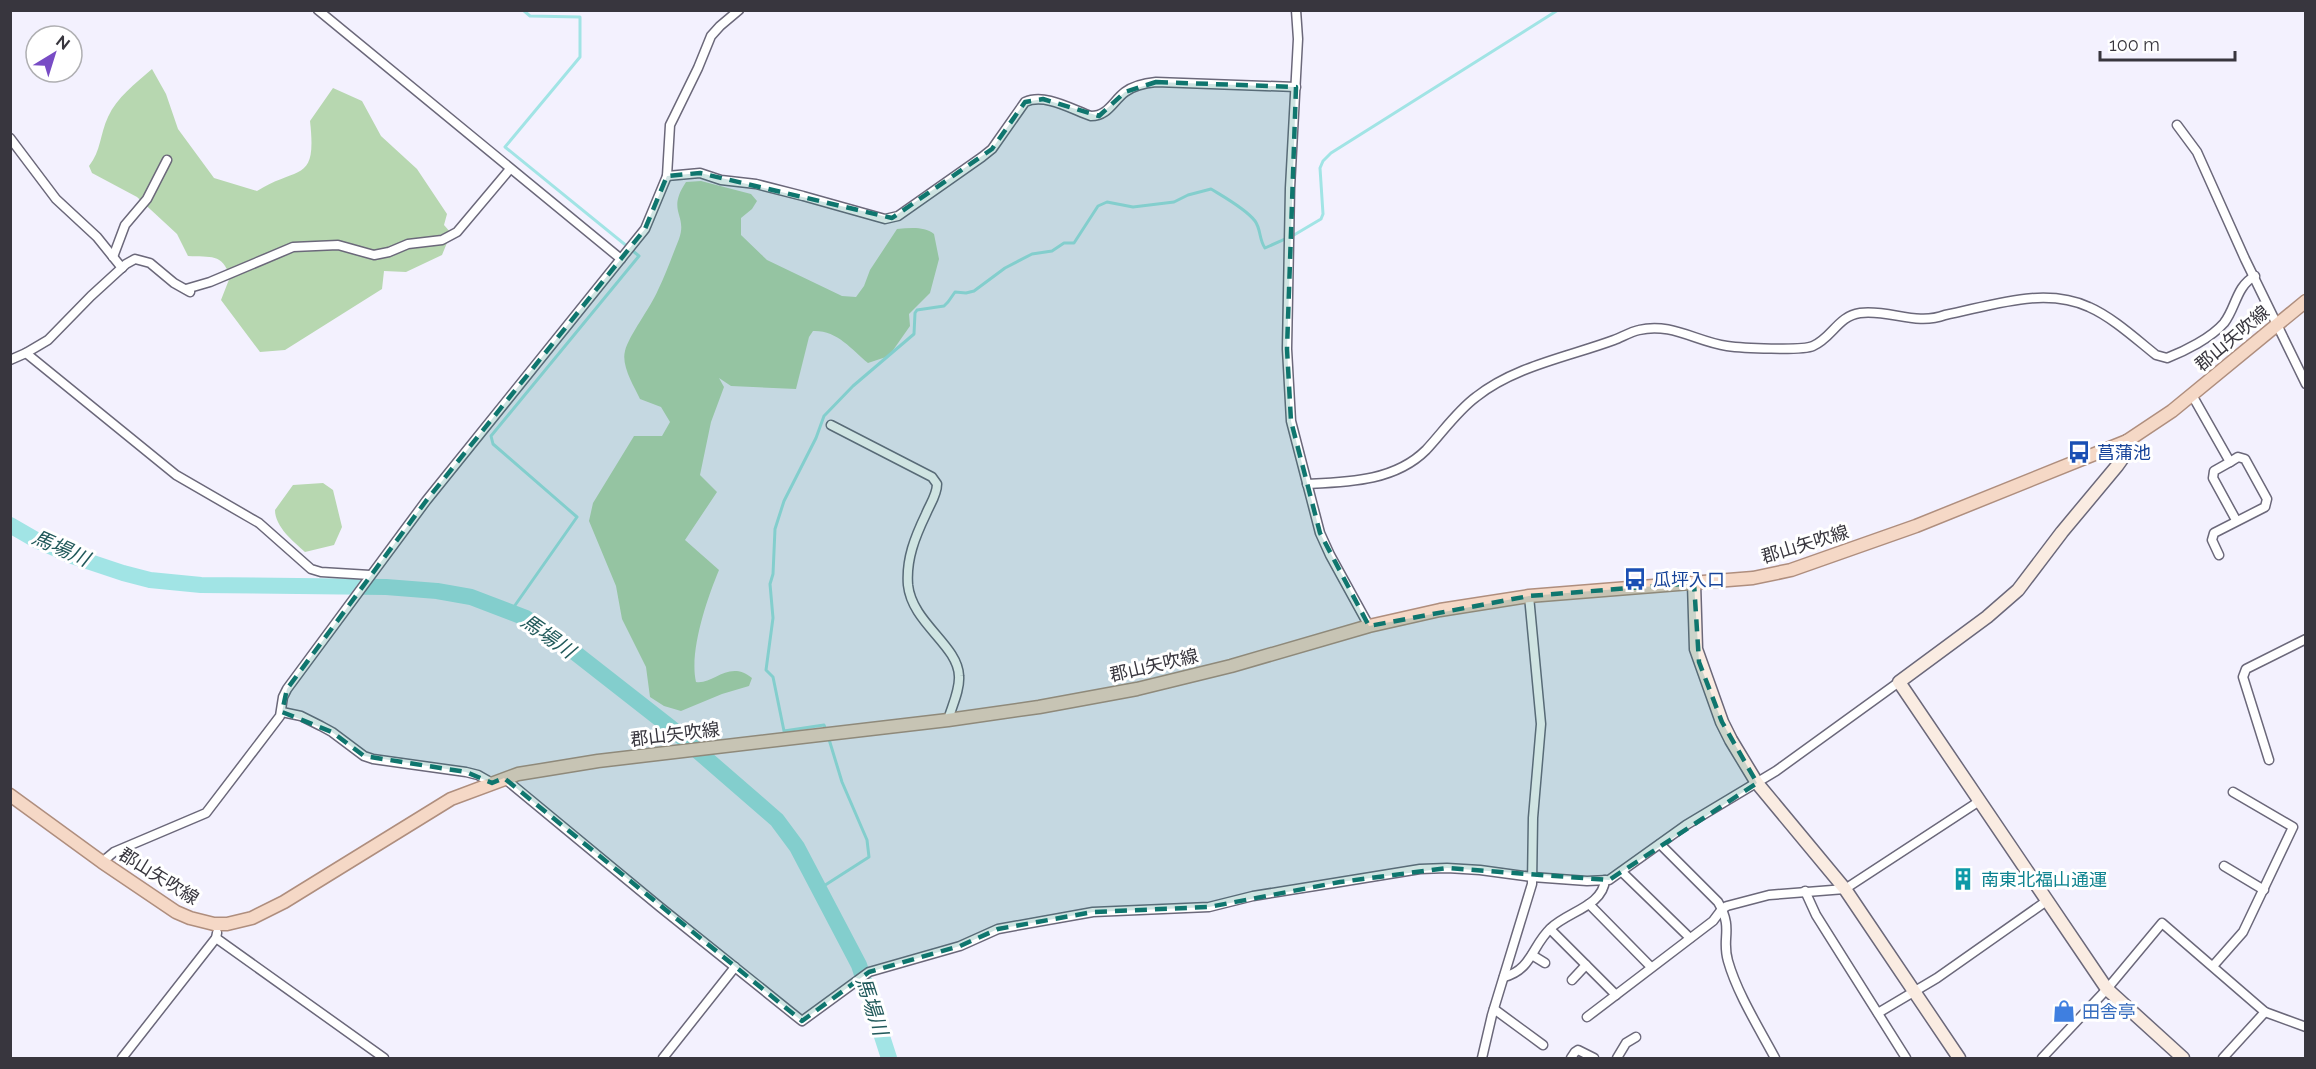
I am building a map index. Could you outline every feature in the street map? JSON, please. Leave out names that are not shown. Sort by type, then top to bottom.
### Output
[{"type":"main road","name":"郡山矢吹線","points":[[10,795],[176,912],[190,918],[217,924],[241,921],[267,911],[451,799],[504,778],[556,767],[1039,707],[1137,689],[1231,666],[1369,626],[1440,610],[1529,596],[1754,578],[1818,562],[1916,526],[2127,441],[2192,396],[2306,301]]},
{"type":"street","points":[[318,10],[621,259]]},
{"type":"street","points":[[102,862],[114,852],[206,813],[282,712],[283,697],[287,689],[368,577],[426,501],[647,226],[667,176],[670,125],[711,36],[739,10]]},
{"type":"street","points":[[1296,10],[1298,39],[1290,188],[1287,381],[1290,421],[1311,504],[1330,555],[1369,626]]},
{"type":"street","points":[[667,176],[700,173],[721,180],[756,184],[885,219],[898,216],[992,149],[1025,102],[1031,100],[1043,99],[1091,116],[1099,116],[1125,92],[1156,82],[1296,87]]},
{"type":"street","points":[[2177,125],[2197,152],[2245,259],[2306,384]]},
{"type":"street","points":[[10,138],[56,199],[97,237],[122,268]]},
{"type":"street","points":[[113,257],[125,225],[147,200],[167,160]]},
{"type":"street","points":[[10,360],[48,340],[122,268],[135,259],[150,263],[174,283],[189,291],[293,247],[338,245],[374,255],[408,244],[442,240],[457,232],[510,169]]},
{"type":"street","points":[[1307,484],[1378,477],[1395,471],[1416,459],[1474,398],[1487,389],[1529,369],[1639,330],[1667,328],[1727,346],[1804,349],[1821,341],[1848,316],[1858,313],[1874,312],[1912,319],[1933,320],[1945,315],[2028,298],[2058,298],[2091,307],[2156,355],[2167,358],[2223,324],[2240,291],[2255,276]]},
{"type":"street","points":[[26,353],[158,462],[186,483],[218,498],[259,523],[311,570],[368,577]]},
{"type":"street","points":[[2192,396],[2230,462]]},
{"type":"street","points":[[831,425],[932,477],[938,484],[913,541],[908,582],[909,592],[927,627],[957,663],[959,674],[957,689],[948,720]]},
{"type":"street","points":[[504,778],[802,1021],[869,972],[960,946],[998,929],[1093,912],[1209,908],[1254,896],[1420,869],[1480,870],[1587,881],[1612,879],[1686,825],[1757,783],[1987,617],[2024,584],[2062,532],[2117,466],[2122,459],[2127,441]]},
{"type":"street","points":[[2219,555],[2212,540],[2214,533],[2265,507],[2267,499],[2244,459],[2238,457],[2214,471],[2213,478],[2236,520]]},
{"type":"street","points":[[1694,583],[1694,626],[1699,662],[1722,722],[1757,783],[1845,888],[1959,1059]]},
{"type":"street","points":[[1482,1059],[1494,1009],[1531,891],[1533,818],[1541,724],[1529,596]]},
{"type":"street","points":[[2269,760],[2243,677],[2246,669],[2305,641]]},
{"type":"street","points":[[1899,682],[1978,802],[2048,900],[2107,989],[2183,1059]]},
{"type":"street","points":[[282,712],[301,716],[332,732],[364,756],[466,772],[478,775],[492,783]]},
{"type":"street","points":[[2213,966],[2242,932],[2293,827],[2234,792]]},
{"type":"street","points":[[1587,1017],[1713,921],[1722,909],[1769,895],[1804,891],[1836,891],[1845,888],[1978,802]]},
{"type":"street","points":[[1660,844],[1718,902],[1722,909],[1727,919],[1728,963],[1775,1059]]},
{"type":"street","points":[[2224,866],[2264,890]]},
{"type":"street","points":[[1622,872],[1690,938]]},
{"type":"street","points":[[1504,977],[1520,971],[1550,928],[1589,904],[1603,888],[1605,880]]},
{"type":"street","points":[[1804,891],[1816,915],[1906,1059]]},
{"type":"street","points":[[1878,1013],[1916,992],[2048,900]]},
{"type":"street","points":[[1589,904],[1651,967]]},
{"type":"street","points":[[2042,1059],[2107,989],[2162,923],[2265,1012],[2306,1027]]},
{"type":"street","points":[[122,1059],[216,938],[217,924]]},
{"type":"street","points":[[1550,928],[1616,995]]},
{"type":"street","points":[[216,938],[384,1059]]},
{"type":"street","points":[[1532,955],[1545,963]]},
{"type":"street","points":[[1572,980],[1586,965]]},
{"type":"street","points":[[663,1059],[735,967]]},
{"type":"street","points":[[1494,1009],[1543,1045]]},
{"type":"street","points":[[2223,1059],[2265,1012]]},
{"type":"street","points":[[1617,1059],[1626,1043],[1636,1037]]},
{"type":"street","points":[[1571,1059],[1578,1050],[1594,1059]]},
{"type":"highlighted area","points":[[1156,82],[1296,87],[1287,349],[1291,421],[1320,533],[1369,626],[1529,596],[1694,583],[1699,662],[1722,722],[1757,783],[1609,880],[1447,868],[1340,882],[1209,907],[1093,912],[998,929],[960,946],[869,972],[802,1021],[504,778],[492,783],[466,772],[364,756],[332,732],[282,712],[287,689],[426,501],[645,229],[667,176],[700,173],[892,218],[992,149],[1025,102],[1043,99],[1099,116],[1125,92]]},
{"type":"green space","points":[[152,69],[166,94],[178,129],[214,178],[257,191],[302,170],[307,164],[311,155],[310,121],[333,88],[362,101],[381,136],[417,169],[447,214],[444,225],[451,233],[442,255],[406,272],[384,271],[382,289],[285,350],[260,352],[221,300],[230,277],[223,263],[215,258],[188,256],[177,234],[137,197],[92,173],[89,166],[96,154],[105,123],[116,103]]},
{"type":"green space","points":[[701,181],[751,194],[757,201],[752,209],[741,218],[741,235],[767,260],[842,296],[856,297],[864,286],[870,270],[897,229],[912,228],[930,231],[934,234],[939,259],[930,293],[909,314],[910,326],[889,356],[868,363],[836,337],[813,331],[809,337],[796,389],[731,386],[719,378],[724,387],[711,422],[700,475],[717,492],[685,540],[719,570],[700,625],[694,669],[696,682],[736,671],[752,678],[749,686],[722,694],[681,711],[664,706],[650,697],[646,667],[622,619],[616,586],[589,521],[593,503],[634,436],[662,436],[670,422],[661,407],[640,399],[626,369],[624,357],[631,337],[664,278],[679,239],[681,224],[677,207],[680,192],[686,182]]},
{"type":"green space","points":[[323,483],[333,490],[342,527],[334,545],[305,552],[282,528],[275,510],[293,485]]},
{"type":"waterway","points":[[511,611],[577,517],[493,444],[491,436],[639,256],[505,147],[580,57],[580,17],[530,16],[523,10]]},
{"type":"waterway","points":[[826,730],[824,725],[784,731],[773,677],[766,670],[773,618],[770,584],[773,574],[775,529],[784,501],[816,438],[824,416],[853,386],[914,334],[917,310],[944,306],[955,292],[974,291],[1005,268],[1032,254],[1052,251],[1064,243],[1074,243],[1098,206],[1107,202],[1133,207],[1174,202],[1188,195],[1211,189],[1251,217],[1257,224],[1265,248],[1294,235],[1321,219],[1323,214],[1320,168],[1331,153],[1558,10]]},
{"type":"waterway","name":"馬場川","points":[[10,525],[72,556],[150,580],[201,585],[386,587],[437,591],[471,597],[526,618],[569,648],[670,727],[777,820],[797,847],[859,965],[889,1058]]},
{"type":"waterway","points":[[819,889],[869,857],[867,840],[842,782],[828,736]]},
{"type":"place","name":"菖蒲池","points":[[2079,452]]},
{"type":"place","name":"瓜坪入口","points":[[1635,579]]},
{"type":"place","name":"南東北福山通運","points":[[1963,879]]},
{"type":"place","name":"田舎亭","points":[[2064,1011]]}]
